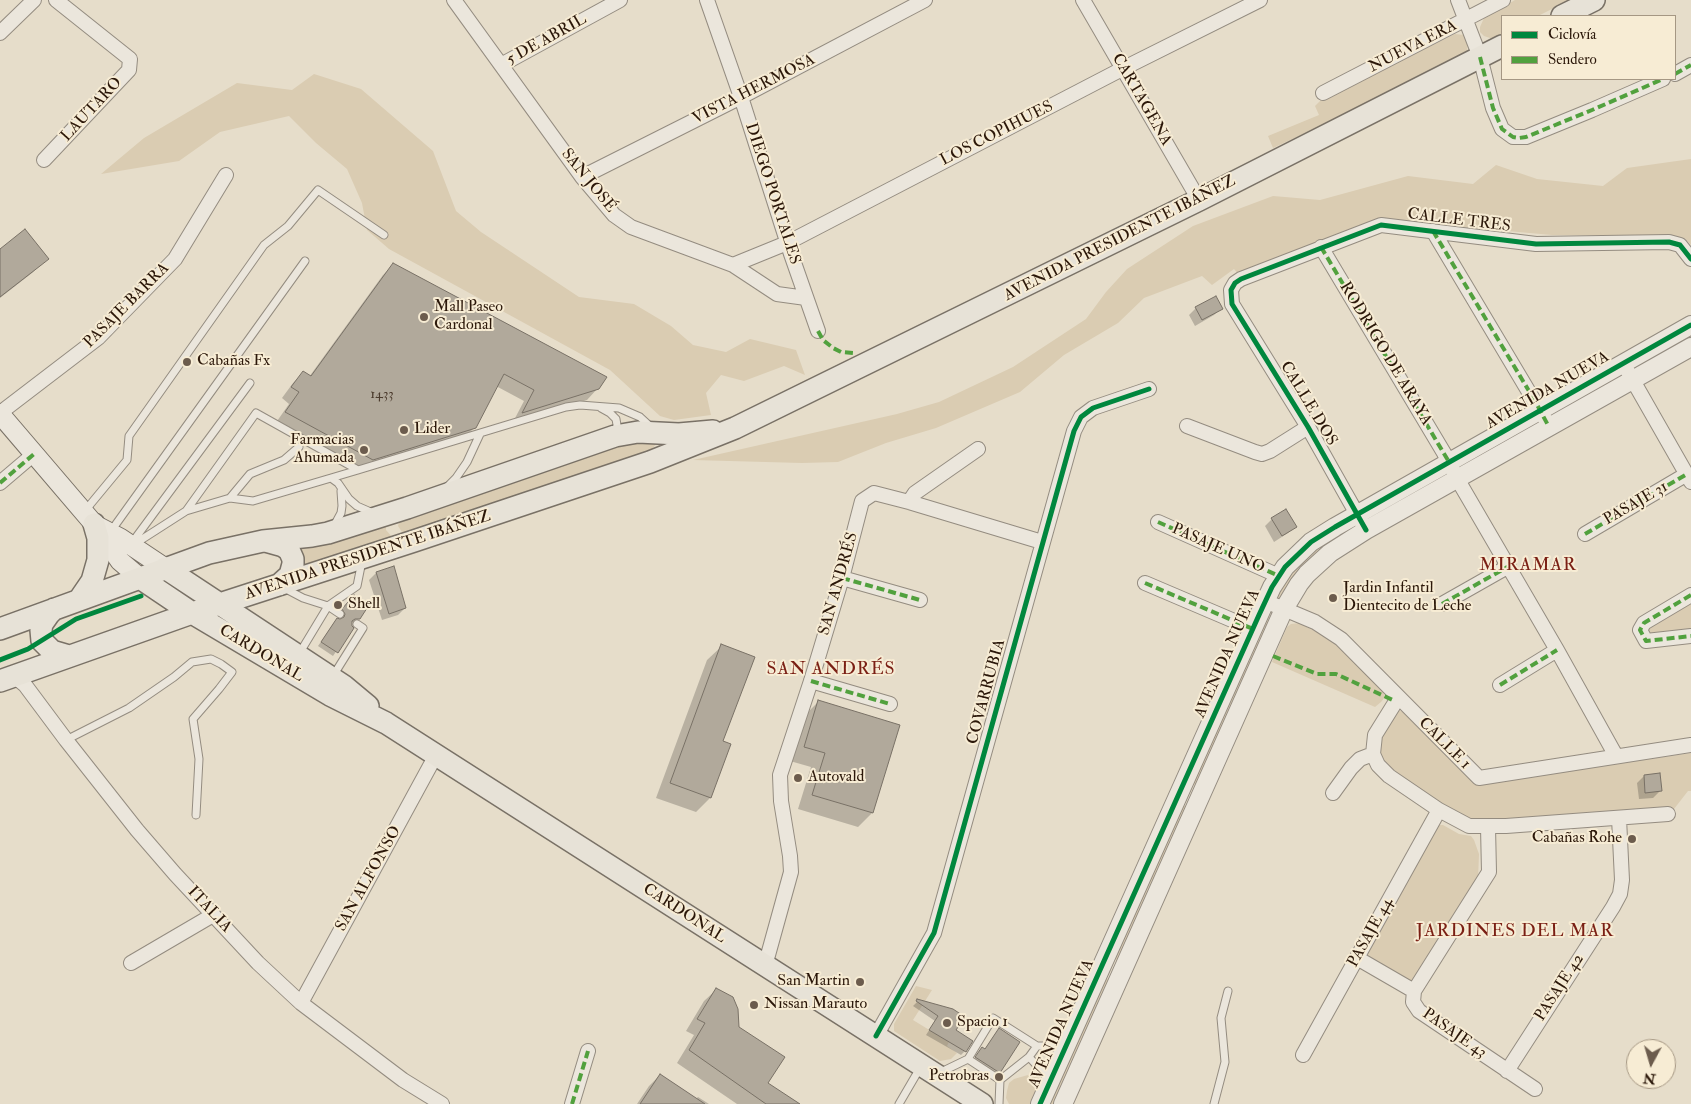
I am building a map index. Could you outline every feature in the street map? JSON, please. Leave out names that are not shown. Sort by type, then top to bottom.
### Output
[{"type":"main road","points":[[1564,15],[1594,0]]},
{"type":"main road","name":"AVENIDA PRESIDENTE IBÁÑEZ","points":[[7,678],[192,613],[650,462],[735,428],[1199,200],[1501,46]]},
{"type":"main road","points":[[0,414],[96,523],[120,561],[140,578]]},
{"type":"main road","name":"AVENIDA PRESIDENTE IBÁÑEZ","points":[[0,629],[209,553],[263,541],[312,536],[328,532],[434,499],[616,436],[638,432],[679,434],[735,428]]},
{"type":"main road","points":[[650,462],[662,452],[663,448],[662,439],[655,432]]},
{"type":"main road","points":[[407,508],[397,514],[392,530],[402,540],[414,541]]},
{"type":"main road","points":[[96,523],[165,568]]},
{"type":"main road","points":[[79,600],[92,581],[98,560],[96,523]]},
{"type":"main road","points":[[263,541],[283,546],[289,550],[293,564],[290,575],[279,585]]},
{"type":"main road","name":"CARDONAL","points":[[165,568],[332,678],[360,698],[386,723]]},
{"type":"main road","name":"CARDONAL","points":[[140,578],[192,613],[330,696],[386,723],[982,1104]]},
{"type":"main road","points":[[54,609],[42,624],[42,641],[52,651],[69,656]]},
{"type":"main road","points":[[136,632],[182,630],[216,634],[235,639]]},
{"type":"street","points":[[0,33],[34,0]]},
{"type":"street","name":"LAUTARO","points":[[44,160],[129,70],[130,59],[56,0]]},
{"type":"street","name":"SAN JOSÉ","points":[[454,0],[582,177],[614,215],[631,227],[733,266],[777,294],[806,298]]},
{"type":"street","name":"5 DE ABRIL","points":[[501,65],[620,0]]},
{"type":"street","name":"DIEGO PORTALES","points":[[707,0],[818,331]]},
{"type":"street","name":"VISTA HERMOSA","points":[[582,177],[741,97],[926,0]]},
{"type":"street","name":"CARTAGENA","points":[[1083,0],[1199,200]]},
{"type":"street","name":"LOS COPIHUES","points":[[733,266],[787,243],[1124,68],[1260,0]]},
{"type":"street","points":[[1458,0],[1480,57],[1493,108],[1502,129],[1514,137],[1526,137],[1661,80]]},
{"type":"street","name":"NUEVA ERA","points":[[1323,93],[1504,0]]},
{"type":"street","points":[[1676,73],[1691,65]]},
{"type":"street","name":"PASAJE BARRA","points":[[0,414],[98,338],[175,259],[226,175]]},
{"type":"street","name":"CALLE TRES","points":[[1231,290],[1235,283],[1241,279],[1381,225],[1536,244],[1669,242],[1680,245],[1691,259]]},
{"type":"street","points":[[1433,231],[1549,427]]},
{"type":"street","name":"RODRIGO DE ARAYA","points":[[1321,247],[1449,462],[1616,756]]},
{"type":"street","name":"CALLE DOS","points":[[1231,290],[1232,304],[1308,427],[1366,530]]},
{"type":"street","name":"AVENIDA NUEVA","points":[[1040,1104],[1252,629],[1279,576],[1293,558],[1311,542],[1357,514],[1691,325]]},
{"type":"street","name":"AVENIDA NUEVA","points":[[1063,1104],[1284,609],[1298,584],[1317,564],[1366,530],[1691,347]]},
{"type":"street","points":[[1623,363],[1689,478]]},
{"type":"street","name":"COVARRUBIA","points":[[876,1036],[934,933],[1074,431],[1081,417],[1093,408],[1149,389]]},
{"type":"street","points":[[1187,426],[1262,454],[1308,427]]},
{"type":"street","points":[[909,502],[915,493],[978,449]]},
{"type":"street","points":[[0,483],[34,454]]},
{"type":"street","name":"PASAJE 31","points":[[1585,534],[1689,478]]},
{"type":"street","name":"SAN ANDRÉS","points":[[766,966],[791,872],[781,801],[780,775],[811,682],[842,578],[862,501],[874,493],[1042,542]]},
{"type":"street","name":"PASAJE UNO","points":[[1158,522],[1279,576]]},
{"type":"street","points":[[1442,604],[1509,566]]},
{"type":"street","points":[[842,578],[920,600]]},
{"type":"street","points":[[1145,582],[1252,629]]},
{"type":"street","points":[[1691,595],[1644,623],[1640,630],[1644,639],[1649,641],[1691,636]]},
{"type":"street","name":"CALLE 1","points":[[1265,601],[1315,622],[1341,639],[1479,778],[1691,745]]},
{"type":"street","points":[[1500,685],[1557,650]]},
{"type":"street","name":"ITALIA","points":[[7,678],[25,685],[137,830],[175,874],[258,963],[301,1003],[403,1080],[442,1104]]},
{"type":"street","points":[[811,682],[890,704]]},
{"type":"street","points":[[1398,698],[1375,735],[1373,754],[1378,765],[1389,776],[1439,810],[1469,826],[1488,827],[1668,814]]},
{"type":"street","points":[[1333,793],[1350,768],[1360,759],[1373,754]]},
{"type":"street","name":"SAN ALFONSO","points":[[301,1003],[436,755]]},
{"type":"street","points":[[1180,790],[1199,798]]},
{"type":"street","name":"PASAJE 44","points":[[1303,1055],[1439,810]]},
{"type":"street","name":"PASAJE 42","points":[[1507,1071],[1620,894],[1622,880],[1619,818]]},
{"type":"street","points":[[1414,991],[1489,872],[1488,827]]},
{"type":"street","points":[[130,963],[213,915]]},
{"type":"street","name":"PASAJE 43","points":[[1357,958],[1414,991],[1413,1002],[1419,1011],[1535,1089]]},
{"type":"street","points":[[1103,964],[1121,973]]},
{"type":"street","points":[[572,1104],[588,1051]]},
{"type":"lane","points":[[96,523],[126,460],[129,436],[264,245],[288,226],[318,190],[384,235]]},
{"type":"lane","points":[[96,523],[305,262]]},
{"type":"lane","points":[[131,545],[250,383]]},
{"type":"lane","points":[[131,545],[186,512],[230,498],[253,501],[566,407],[596,405],[619,408],[644,420],[655,432]]},
{"type":"lane","points":[[596,405],[616,419],[616,436]]},
{"type":"lane","points":[[186,512],[256,413],[358,470]]},
{"type":"lane","points":[[434,499],[456,478],[467,462],[480,434]]},
{"type":"lane","points":[[230,498],[250,474],[284,460],[299,447]]},
{"type":"lane","points":[[330,478],[338,483],[349,499],[357,506],[374,514],[384,515]]},
{"type":"lane","points":[[328,532],[334,527],[341,513],[342,497],[338,483]]},
{"type":"lane","points":[[297,656],[328,606],[357,586],[362,558]]},
{"type":"lane","points":[[279,585],[303,598],[328,606],[340,614]]},
{"type":"lane","points":[[332,678],[363,628],[357,624]]},
{"type":"lane","points":[[66,740],[129,708],[192,662],[211,659],[222,664],[232,672],[193,719],[199,759],[196,815]]},
{"type":"lane","points":[[1214,1104],[1225,1062],[1221,1018],[1228,991]]},
{"type":"lane","points":[[899,1104],[929,1070],[968,1059],[993,1018],[1037,1046],[1066,1046]]},
{"type":"lane","points":[[999,1104],[1000,1080],[1029,1057],[1037,1046]]},
{"type":"lane","points":[[1029,1057],[1050,1080]]},
{"type":"lane","points":[[968,1059],[1000,1080]]},
{"type":"shaded area","points":[[1515,0],[1570,0],[1540,15],[1501,15],[1501,35],[1493,39],[1484,36],[1480,32],[1484,18]]},
{"type":"shaded area","points":[[1455,34],[1464,35],[1468,42],[1467,51],[1464,54],[1273,148],[1268,136],[1319,115],[1315,106],[1323,98]]},
{"type":"shaded area","points":[[314,74],[361,89],[433,151],[456,211],[481,232],[579,297],[634,304],[671,326],[693,345],[726,352],[750,339],[796,350],[805,375],[784,366],[744,381],[721,375],[706,393],[711,415],[674,420],[660,416],[610,370],[389,249],[367,230],[362,203],[347,169],[316,143],[289,116],[220,132],[179,161],[101,174],[144,138],[237,83],[292,90]]},
{"type":"shaded area","points":[[1691,159],[1691,245],[1685,239],[1671,235],[1552,235],[1383,220],[1240,276],[1234,269],[1212,285],[1202,276],[1144,298],[1118,323],[1064,355],[1020,392],[936,428],[886,443],[838,462],[693,460],[897,414],[939,402],[1013,367],[1086,319],[1106,292],[1127,269],[1193,226],[1273,196],[1320,200],[1408,176],[1473,184],[1496,165],[1537,179],[1603,186],[1627,168]]},
{"type":"shaded area","points":[[624,443],[657,443],[652,449],[640,456],[406,532],[402,532],[398,526],[400,519]]},
{"type":"shaded area","points":[[386,522],[386,530],[393,538],[302,572],[294,544]]},
{"type":"shaded area","points":[[1344,530],[1346,531],[1344,534],[1313,556],[1297,571],[1282,597],[1280,599],[1277,598],[1288,576],[1303,558]]},
{"type":"shaded area","points":[[1691,601],[1691,633],[1646,636],[1648,626]]},
{"type":"shaded area","points":[[1269,616],[1271,619],[1198,783],[1195,785],[1193,783]]},
{"type":"shaded area","points":[[1300,623],[1331,640],[1382,690],[1385,697],[1381,702],[1375,707],[1272,662],[1287,627],[1291,624]]},
{"type":"shaded area","points":[[1397,710],[1403,712],[1477,784],[1691,753],[1691,791],[1688,791],[1674,809],[1469,824],[1384,767],[1377,744]]},
{"type":"shaded area","points":[[1183,806],[1187,806],[1117,960],[1115,959]]},
{"type":"shaded area","points":[[1443,825],[1459,834],[1471,836],[1474,840],[1479,854],[1478,880],[1411,984],[1365,956],[1436,826]]},
{"type":"shaded area","points":[[1106,976],[1108,980],[1054,1104],[1048,1104]]},
{"type":"shaded area","points":[[916,986],[932,990],[913,1020],[949,1042],[947,1046],[957,1053],[951,1059],[940,1061],[894,1031],[894,1024]]},
{"type":"shaded area","points":[[1035,1070],[1042,1078],[1041,1085],[1032,1104],[1009,1104],[1006,1098],[1009,1083]]},
{"type":"building","points":[[25,229],[49,259],[0,297],[0,249]]},
{"type":"building","name":"Mall Paseo Cardonal","points":[[393,263],[607,377],[599,389],[522,413],[534,390],[504,374],[476,428],[373,460],[285,412],[299,392],[291,387],[303,371],[311,376]]},
{"type":"building","points":[[1216,296],[1223,309],[1202,320],[1195,307]]},
{"type":"building","points":[[1286,509],[1297,527],[1282,536],[1271,518]]},
{"type":"building","points":[[394,566],[406,608],[389,614],[376,572]]},
{"type":"building","points":[[354,595],[369,605],[360,619],[352,621],[354,628],[338,653],[321,642],[337,618],[344,617],[345,614],[342,609]]},
{"type":"building","points":[[721,644],[755,657],[723,741],[731,744],[711,798],[670,783]]},
{"type":"building","points":[[818,700],[900,725],[873,813],[812,795],[825,753],[804,747]]},
{"type":"building","points":[[1660,773],[1662,791],[1645,793],[1644,775]]},
{"type":"building","points":[[716,988],[733,997],[738,1009],[739,1027],[785,1057],[768,1083],[800,1104],[766,1104],[689,1050],[705,1023],[697,1019]]},
{"type":"building","name":"Spacio 1","points":[[917,999],[953,1009],[965,1017],[956,1030],[973,1041],[966,1052],[929,1030],[938,1016],[916,1001]]},
{"type":"building","points":[[999,1028],[1020,1042],[1000,1073],[975,1057],[982,1047],[985,1049]]},
{"type":"building","points":[[660,1074],[705,1104],[640,1104]]},
{"type":"marked path","points":[[1480,57],[1493,108],[1502,129],[1513,137],[1519,138],[1526,137],[1592,110],[1661,80]]},
{"type":"marked path","points":[[1676,73],[1691,65]]},
{"type":"marked path","points":[[1433,231],[1549,427]]},
{"type":"marked path","points":[[1321,247],[1449,462]]},
{"type":"marked path","points":[[818,331],[823,340],[833,348],[841,352],[853,353]]},
{"type":"marked path","points":[[0,483],[34,454]]},
{"type":"marked path","points":[[1585,534],[1687,474]]},
{"type":"marked path","points":[[1158,522],[1279,576]]},
{"type":"marked path","points":[[1442,604],[1509,566]]},
{"type":"marked path","points":[[842,578],[920,600]]},
{"type":"marked path","points":[[1145,583],[1253,629]]},
{"type":"marked path","points":[[1691,595],[1644,623],[1640,630],[1646,641],[1691,636]]},
{"type":"marked path","points":[[1500,685],[1557,650]]},
{"type":"marked path","points":[[1273,656],[1317,674],[1336,674],[1395,701]]},
{"type":"marked path","points":[[811,681],[890,704]]},
{"type":"marked path","points":[[572,1104],[588,1051]]},
{"type":"cycle path","points":[[1366,530],[1308,427],[1232,304],[1231,290],[1235,283],[1241,279],[1381,225],[1536,244],[1669,242],[1680,245],[1691,259]]},
{"type":"cycle path","points":[[1040,1104],[1259,615],[1272,587],[1285,567],[1311,542],[1335,527],[1691,325]]},
{"type":"cycle path","points":[[876,1036],[934,933],[1074,431],[1081,417],[1093,408],[1149,389]]},
{"type":"cycle path","points":[[0,660],[28,649],[76,619],[141,596]]},
{"type":"place","name":"Mall Paseo Cardonal","points":[[424,317]]},
{"type":"place","name":"Cabañas Fx","points":[[187,362]]},
{"type":"place","name":"Lider","points":[[404,430]]},
{"type":"place","name":"Farmacias Ahumada","points":[[364,450]]},
{"type":"place","name":"Jardin Infantil Dientecito de Leche","points":[[1333,598]]},
{"type":"place","name":"Shell","points":[[338,605]]},
{"type":"place","name":"Autovald","points":[[798,778]]},
{"type":"place","name":"Cabañas Rohe","points":[[1632,839]]},
{"type":"place","name":"San Martin","points":[[860,982]]},
{"type":"place","name":"Nissan Marauto","points":[[754,1005]]},
{"type":"place","name":"Spacio 1","points":[[947,1023]]},
{"type":"place","name":"Petrobras","points":[[999,1077]]},
{"type":"district","name":"MIRAMAR","points":[[1528,566]]},
{"type":"district","name":"SAN ANDRÉS","points":[[831,670]]},
{"type":"district","name":"JARDINES DEL MAR","points":[[1515,932]]}]
